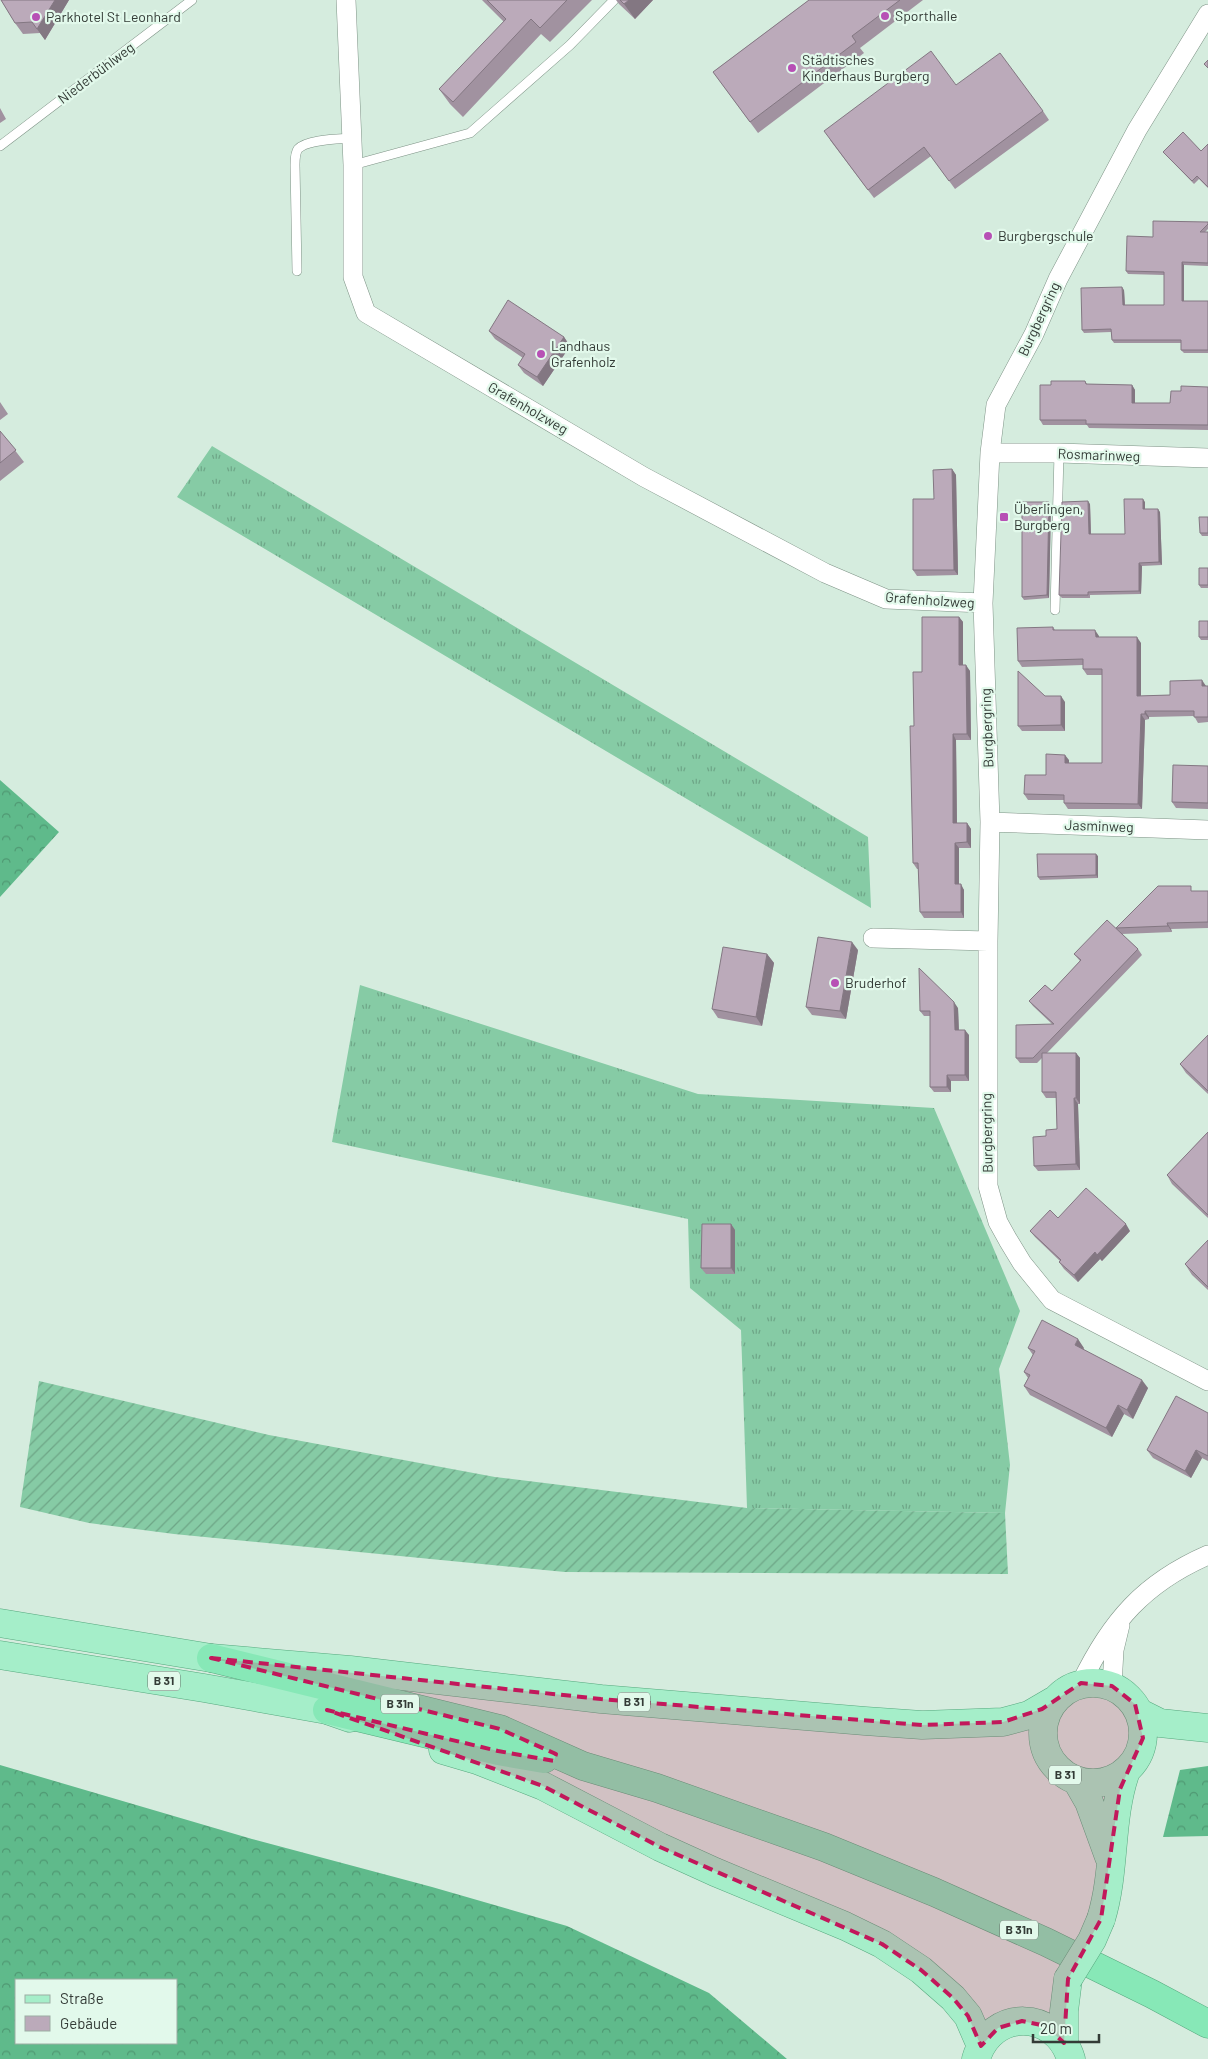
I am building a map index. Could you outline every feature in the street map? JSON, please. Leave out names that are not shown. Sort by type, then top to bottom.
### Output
[{"type":"highway","name":"B 31n","points":[[211,1658],[500,1729],[583,1766],[733,1814],[824,1847],[1046,1942],[1208,2024]]},
{"type":"highway","name":"B 31n","points":[[327,1710],[498,1752],[583,1766]]},
{"type":"main road","name":"B 31","points":[[0,1623],[211,1658],[350,1670],[601,1699],[922,1725],[1003,1722],[1029,1715],[1053,1701],[1070,1687],[1081,1683]]},
{"type":"main road","name":"B 31","points":[[0,1654],[327,1710],[477,1760],[544,1786],[660,1847],[845,1926],[882,1944],[921,1970],[953,1998],[968,2016],[979,2053]]},
{"type":"main road","points":[[1081,1683],[1102,1683],[1112,1686],[1128,1697],[1140,1713],[1160,1723],[1208,1728]]},
{"type":"main road","name":"B 31","points":[[1053,1701],[1043,1722],[1044,1747],[1056,1768],[1077,1781],[1102,1782],[1133,1761],[1176,1737],[1208,1732]]},
{"type":"main road","name":"B 31","points":[[1068,2051],[1064,2011],[1068,1979],[1092,1940],[1101,1919],[1108,1892],[1116,1808],[1120,1789],[1143,1738],[1143,1725],[1140,1713]]},
{"type":"main road","points":[[1077,1781],[1088,1802],[1111,1864]]},
{"type":"main road","points":[[1022,2021],[1068,1979]]},
{"type":"main road","name":"B 31","points":[[979,2053],[988,2036],[998,2028],[1022,2021],[1046,2026],[1056,2033],[1068,2051]]},
{"type":"street","name":"Grafenholzweg","points":[[346,0],[353,165],[353,277],[366,313],[644,477],[825,573],[886,600],[983,603]]},
{"type":"street","name":"Burgbergring","points":[[1207,15],[1137,130],[1058,279],[1034,334],[996,406],[990,453],[983,603],[990,822],[988,1186],[998,1222],[1022,1263],[1052,1300],[1208,1381]]},
{"type":"street","name":"Rosmarinweg","points":[[990,453],[1059,453],[1208,458]]},
{"type":"street","name":"Jasminweg","points":[[990,822],[1208,830]]},
{"type":"street","points":[[873,938],[988,941]]},
{"type":"street","points":[[1081,1683],[1100,1647],[1123,1615],[1139,1598],[1157,1583],[1188,1564],[1208,1555]]},
{"type":"street","points":[[1112,1686],[1114,1650],[1123,1615]]},
{"type":"lane","name":"Niederbühlweg","points":[[0,146],[192,0]]},
{"type":"lane","points":[[353,165],[470,133],[570,45],[614,0]]},
{"type":"lane","points":[[297,271],[296,152],[308,143],[352,138]]},
{"type":"lane","points":[[1056,610],[1059,453]]},
{"type":"highlighted area","points":[[211,1658],[601,1699],[922,1725],[1003,1722],[1042,1709],[1081,1683],[1112,1686],[1135,1704],[1143,1738],[1120,1789],[1101,1919],[1068,1979],[1064,2043],[1046,2026],[1022,2021],[998,2028],[981,2046],[968,2016],[953,1998],[921,1970],[882,1944],[660,1847],[543,1786],[327,1710],[498,1751],[554,1761],[556,1754],[500,1729]]},
{"type":"green space","points":[[212,446],[868,837],[871,908],[177,497]]},
{"type":"green space","points":[[0,780],[59,832],[0,897]]},
{"type":"green space","points":[[360,985],[698,1094],[934,1108],[1020,1311],[999,1369],[1010,1465],[1005,1513],[747,1508],[741,1330],[690,1288],[688,1219],[332,1142]]},
{"type":"green space","points":[[39,1381],[269,1435],[495,1477],[747,1508],[1005,1513],[1008,1574],[565,1572],[174,1534],[89,1523],[20,1507]]},
{"type":"green space","points":[[0,1765],[252,1839],[432,1887],[567,1926],[709,1993],[787,2059],[0,2059]]},
{"type":"green space","points":[[1208,1766],[1208,1836],[1163,1837],[1180,1770]]},
{"type":"building","points":[[1,0],[55,0],[37,29],[32,22],[15,23]]},
{"type":"building","points":[[487,0],[567,0],[540,28],[531,19],[453,102],[439,89],[506,19]]},
{"type":"building","points":[[620,0],[629,0],[624,4]]},
{"type":"building","name":"Städtisches Kinderhaus Burgberg","points":[[809,0],[900,0],[852,36],[856,42],[750,122],[713,72]]},
{"type":"building","points":[[931,51],[956,85],[1000,53],[1043,111],[949,181],[924,147],[868,190],[824,131]]},
{"type":"building","points":[[1208,60],[1208,68],[1204,64]]},
{"type":"building","points":[[1183,132],[1201,151],[1208,144],[1208,187],[1197,176],[1192,181],[1163,152]]},
{"type":"building","points":[[1153,221],[1208,222],[1200,232],[1208,232],[1208,263],[1182,262],[1182,301],[1208,301],[1208,350],[1181,350],[1181,340],[1112,340],[1111,329],[1082,330],[1081,288],[1122,287],[1123,305],[1164,305],[1164,272],[1126,271],[1127,236],[1153,237]]},
{"type":"building","name":"Landhaus Grafenholz","points":[[508,300],[564,337],[537,377],[518,365],[525,354],[489,331]]},
{"type":"building","points":[[1051,381],[1085,381],[1086,384],[1132,385],[1132,403],[1170,403],[1171,391],[1181,391],[1181,386],[1208,387],[1208,425],[1086,424],[1086,420],[1040,420],[1040,385],[1051,385]]},
{"type":"building","points":[[0,431],[16,450],[0,463]]},
{"type":"building","points":[[952,469],[954,570],[913,570],[913,499],[934,499],[933,470]]},
{"type":"building","points":[[1124,499],[1143,499],[1143,509],[1158,509],[1159,562],[1139,563],[1139,591],[1088,592],[1088,595],[1059,595],[1062,502],[1088,501],[1089,534],[1125,534]]},
{"type":"building","points":[[1022,502],[1049,502],[1047,595],[1022,597]]},
{"type":"building","points":[[1199,517],[1208,517],[1208,533],[1200,533]]},
{"type":"building","points":[[1199,568],[1208,568],[1208,585],[1199,585]]},
{"type":"building","points":[[922,617],[959,617],[959,665],[966,665],[967,734],[953,734],[953,823],[967,823],[967,842],[955,843],[955,884],[961,884],[961,912],[920,912],[918,863],[913,863],[910,726],[914,726],[913,672],[922,672]]},
{"type":"building","points":[[1199,621],[1208,621],[1208,637],[1199,637]]},
{"type":"building","points":[[1053,627],[1053,630],[1095,630],[1096,637],[1137,637],[1137,696],[1170,695],[1170,681],[1202,680],[1202,686],[1208,686],[1208,717],[1194,717],[1194,711],[1145,711],[1145,714],[1141,714],[1138,804],[1064,803],[1064,795],[1024,794],[1025,775],[1046,775],[1046,754],[1065,755],[1065,763],[1102,763],[1102,669],[1083,669],[1083,659],[1018,661],[1017,628]]},
{"type":"building","points":[[1018,671],[1045,696],[1061,696],[1061,725],[1018,726]]},
{"type":"building","points":[[1173,765],[1208,766],[1208,803],[1172,802]]},
{"type":"building","points":[[1037,854],[1096,854],[1096,875],[1038,877]]},
{"type":"building","points":[[1158,886],[1191,886],[1191,891],[1208,891],[1208,922],[1167,923],[1168,926],[1116,928]]},
{"type":"building","points":[[1107,920],[1138,949],[1033,1058],[1016,1058],[1016,1025],[1054,1024],[1029,1001],[1045,985],[1052,991],[1081,960],[1074,954]]},
{"type":"building","name":"Bruderhof","points":[[818,937],[852,942],[840,1011],[806,1007]]},
{"type":"building","points":[[723,947],[767,954],[756,1017],[712,1009]]},
{"type":"building","points":[[919,968],[954,1002],[955,1030],[965,1030],[965,1075],[947,1075],[947,1087],[930,1087],[930,1011],[920,1011]]},
{"type":"building","points":[[1208,1035],[1208,1091],[1180,1064]]},
{"type":"building","points":[[1042,1053],[1076,1053],[1076,1098],[1074,1098],[1076,1164],[1034,1166],[1033,1137],[1046,1136],[1046,1130],[1057,1129],[1056,1092],[1042,1092]]},
{"type":"building","points":[[1208,1132],[1208,1215],[1167,1175]]},
{"type":"building","points":[[1086,1188],[1126,1224],[1097,1255],[1095,1252],[1074,1275],[1030,1231],[1050,1210],[1058,1218]]},
{"type":"building","points":[[702,1224],[731,1224],[731,1268],[701,1268]]},
{"type":"building","points":[[1208,1240],[1208,1287],[1185,1264]]},
{"type":"building","points":[[1042,1320],[1078,1339],[1075,1345],[1142,1380],[1127,1410],[1118,1405],[1106,1428],[1024,1386],[1030,1375],[1024,1372],[1035,1351],[1028,1348]]},
{"type":"building","points":[[1176,1396],[1208,1413],[1208,1456],[1196,1450],[1185,1471],[1147,1450]]},
{"type":"place","name":"Sporthalle","points":[[885,16]]},
{"type":"place","name":"Parkhotel St Leonhard","points":[[36,17]]},
{"type":"place","name":"Städtisches Kinderhaus Burgberg","points":[[792,68]]},
{"type":"place","name":"Burgbergschule","points":[[988,236]]},
{"type":"place","name":"Landhaus Grafenholz","points":[[541,354]]},
{"type":"place","name":"Überlingen, Burgberg","points":[[1004,517]]},
{"type":"place","name":"Bruderhof","points":[[835,983]]}]
